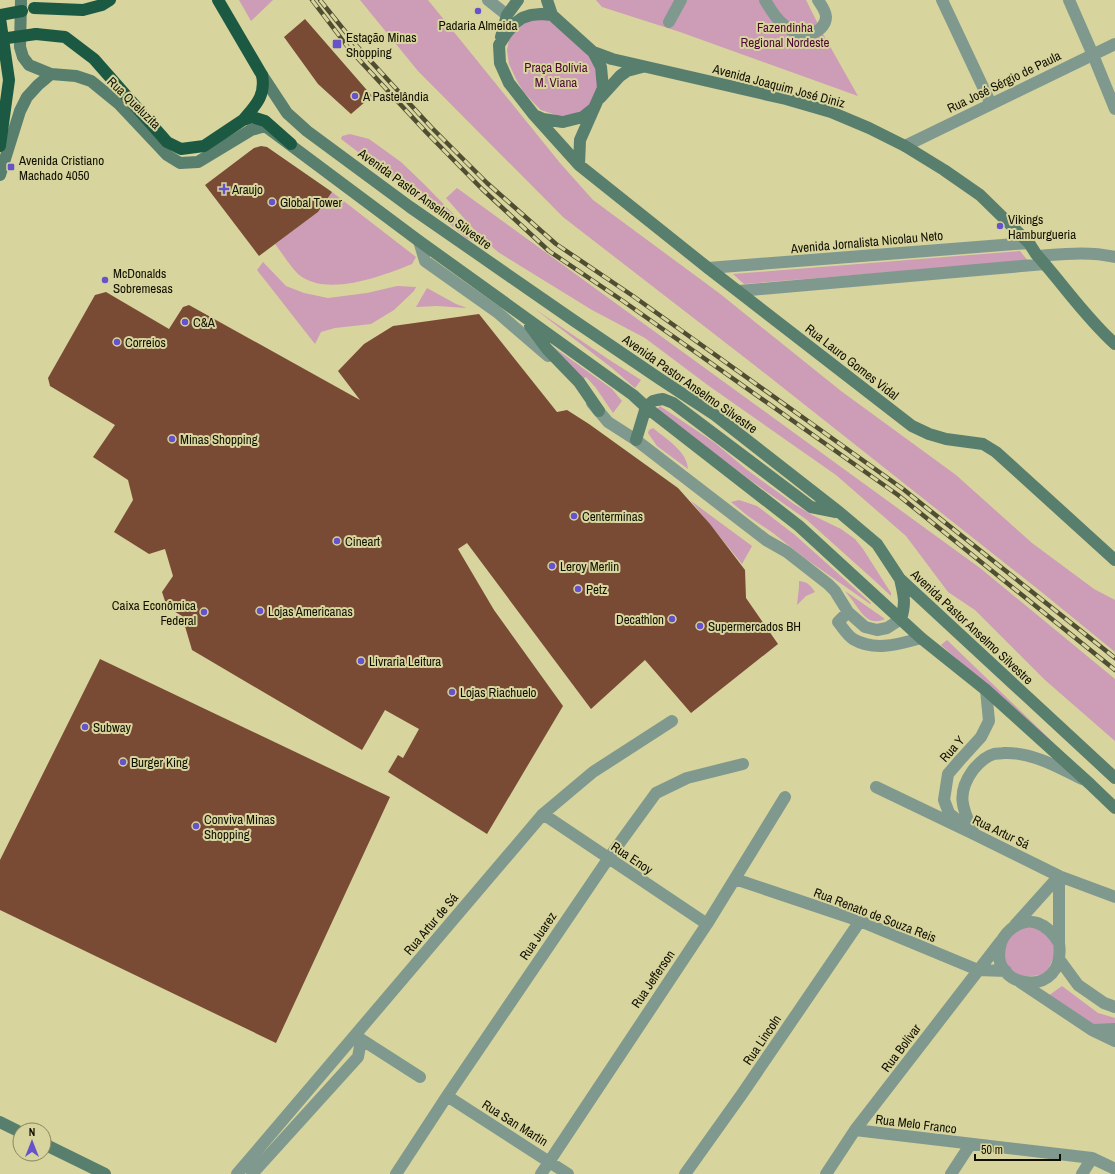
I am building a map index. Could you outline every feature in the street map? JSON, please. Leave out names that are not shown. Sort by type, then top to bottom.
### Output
[{"type":"highway","points":[[0,14],[26,6],[67,0]]},
{"type":"highway","points":[[26,6],[83,10],[102,5],[110,0]]},
{"type":"highway","points":[[218,0],[262,75],[264,86],[261,97],[243,120]]},
{"type":"highway","points":[[0,18],[9,80],[1,124],[0,146]]},
{"type":"highway","points":[[0,39],[36,34],[65,37],[94,59],[167,142],[181,149],[204,146],[243,120],[252,117],[265,121],[291,144]]},
{"type":"main road","points":[[518,0],[508,15],[499,45],[500,63],[509,83],[534,115],[543,119],[563,122],[583,117],[620,76],[627,71],[643,66]]},
{"type":"main road","points":[[547,0],[552,15],[593,52],[601,67],[603,88],[580,140],[579,165]]},
{"type":"main road","name":"Rua Queluzita","points":[[26,6],[20,48],[23,57],[29,65],[51,74],[76,76],[91,81],[118,104],[167,155],[180,163],[198,162],[251,130],[265,126],[291,144]]},
{"type":"main road","points":[[499,45],[514,24],[522,18],[531,15],[552,15]]},
{"type":"main road","name":"Avenida Joaquim José Diniz","points":[[593,52],[612,59],[786,99],[831,112],[869,128],[905,146],[944,170],[980,195],[1029,243],[1086,316],[1115,344]]},
{"type":"main road","points":[[0,175],[20,111],[27,97],[51,74]]},
{"type":"main road","name":"Avenida Pastor Anselmo Silvestre","points":[[262,75],[287,113],[307,131],[410,207],[572,320],[715,415],[839,512],[877,544],[900,579],[1115,778]]},
{"type":"main road","name":"Rua Lauro Gomes Vidal","points":[[534,115],[579,165],[708,268],[912,426],[946,439],[982,444],[996,452],[1115,560]]},
{"type":"main road","points":[[291,144],[418,241],[633,395],[646,407],[799,526],[921,638],[986,690],[1115,808]]},
{"type":"main road","points":[[524,317],[547,349],[579,382],[599,411]]},
{"type":"main road","points":[[636,440],[646,407],[654,400],[663,399],[673,403],[811,506],[839,512]]},
{"type":"main road","points":[[900,579],[905,607],[901,619]]},
{"type":"main road","points":[[0,1122],[12,1128]]},
{"type":"main road","points":[[52,1148],[106,1174]]},
{"type":"street","points":[[488,0],[508,15]]},
{"type":"street","points":[[669,22],[681,0]]},
{"type":"street","points":[[766,0],[771,11],[784,25],[800,34],[817,32],[824,25],[826,14],[818,0]]},
{"type":"street","points":[[942,0],[991,104]]},
{"type":"street","points":[[1069,0],[1115,108]]},
{"type":"street","name":"Rua José Sérgio de Paula","points":[[905,146],[1115,44]]},
{"type":"street","points":[[418,241],[425,261],[497,312],[544,352],[568,376],[608,422],[636,440],[766,540],[787,552],[828,584],[835,591],[848,612],[865,627],[877,630],[887,628],[901,619]]},
{"type":"street","name":"Avenida Jornalista Nicolau Neto","points":[[708,268],[1029,243]]},
{"type":"street","points":[[739,291],[1042,260],[1078,253],[1115,256]]},
{"type":"street","points":[[848,612],[838,622],[852,638],[867,645],[883,646],[921,638]]},
{"type":"street","name":"Rua Y","points":[[974,834],[949,813],[944,800],[948,774],[981,737],[988,721],[986,690]]},
{"type":"street","name":"Rua Artur de Sá","points":[[237,1174],[356,1037],[543,814],[593,772],[672,721]]},
{"type":"street","points":[[974,834],[964,811],[962,795],[966,780],[978,763],[994,754],[1014,753],[1050,763],[1090,784]]},
{"type":"street","name":"Rua Juarez","points":[[396,1174],[447,1096],[608,859],[656,793],[687,778],[743,764]]},
{"type":"street","name":"Rua Artur Sá","points":[[876,788],[1059,876],[1115,897]]},
{"type":"street","name":"Rua Jefferson","points":[[541,1174],[707,924],[785,797]]},
{"type":"street","name":"Rua Enoy","points":[[543,814],[707,924]]},
{"type":"street","points":[[1059,876],[1015,926],[1007,932],[1001,941],[999,951],[1000,960],[1010,976],[1092,1030],[1115,1041]]},
{"type":"street","points":[[1019,981],[1028,983],[1038,982],[1047,978],[1054,971],[1058,963],[1060,953],[1058,943],[1059,876]]},
{"type":"street","name":"Rua Renato de Souza Reis","points":[[735,879],[860,921],[978,970],[1006,971]]},
{"type":"street","name":"Rua Lincoln","points":[[685,1174],[742,1094],[860,921]]},
{"type":"street","points":[[1015,926],[1025,922],[1036,923],[1046,927],[1054,934],[1058,943]]},
{"type":"street","name":"Rua Bolívar","points":[[826,1174],[856,1130],[1001,941]]},
{"type":"street","points":[[1059,959],[1078,985],[1104,1003],[1115,1007]]},
{"type":"street","points":[[1092,1030],[1115,1029]]},
{"type":"street","points":[[356,1037],[420,1077]]},
{"type":"street","points":[[252,1174],[358,1057],[360,1046],[356,1037]]},
{"type":"street","name":"Rua San Martin","points":[[447,1096],[568,1174]]},
{"type":"street","name":"Rua Melo Franco","points":[[856,1130],[970,1145],[1092,1158],[1115,1169]]},
{"type":"street","points":[[951,1174],[970,1145]]},
{"type":"street","points":[[1082,1174],[1092,1158]]},
{"type":"green space","points":[[239,0],[273,0],[251,21]]},
{"type":"green space","points":[[360,0],[428,0],[560,163],[593,200],[719,293],[841,391],[956,475],[1032,543],[1094,589],[1115,600],[1115,652],[753,364],[563,217],[418,71]]},
{"type":"green space","name":"Fazendinha Regional Nordeste","points":[[596,0],[806,0],[823,34],[858,96],[680,32],[602,7]]},
{"type":"green space","name":"Praça Bolívia M. Viana","points":[[547,18],[586,52],[595,67],[598,86],[589,107],[581,113],[569,116],[556,115],[541,110],[523,91],[509,64],[507,50],[509,40],[514,32],[527,21]]},
{"type":"green space","points":[[350,134],[369,139],[401,162],[462,223],[473,237],[474,242],[466,238],[420,199],[341,139],[342,136]]},
{"type":"green space","points":[[457,188],[980,568],[1115,679],[1115,741],[1045,680],[975,610],[948,592],[906,536],[836,475],[709,386],[645,338],[592,310],[498,252],[480,236],[446,198]]},
{"type":"green space","points":[[332,192],[416,257],[412,264],[370,279],[338,285],[310,281],[298,274],[275,244],[318,212]]},
{"type":"green space","points":[[1020,251],[1028,261],[744,284],[733,274]]},
{"type":"green space","points":[[263,262],[286,286],[304,293],[328,298],[367,293],[397,286],[416,287],[414,291],[394,310],[371,324],[335,328],[321,332],[315,344],[257,270]]},
{"type":"green space","points":[[427,288],[456,304],[467,308],[437,306],[416,307]]},
{"type":"green space","points":[[535,309],[641,380],[635,388],[612,368]]},
{"type":"green space","points":[[552,346],[612,389],[622,401],[613,413],[596,388],[586,377],[583,379]]},
{"type":"green space","points":[[660,406],[715,443],[746,469],[794,504],[812,515],[841,529],[855,539],[891,593],[891,596],[807,520],[750,480],[658,410]]},
{"type":"green space","points":[[653,428],[680,451],[687,463],[688,469],[657,446],[648,433],[649,430]]},
{"type":"green space","points":[[739,500],[757,506],[795,535],[871,603],[870,604],[806,559],[731,502]]},
{"type":"green space","points":[[691,501],[752,546],[742,564]]},
{"type":"green space","points":[[799,581],[808,584],[815,592],[806,596],[797,605],[799,587]]},
{"type":"green space","points":[[845,591],[885,619],[875,621],[867,618]]},
{"type":"green space","points":[[947,640],[1091,779],[941,645]]},
{"type":"green space","points":[[1021,928],[1037,928],[1051,937],[1056,952],[1046,974],[1019,978],[1006,966],[1003,948],[1007,939]]},
{"type":"green space","points":[[1062,986],[1098,1013],[1115,1018],[1115,1026],[1093,1026],[1048,996]]},
{"type":"building","name":"Estação Minas Shopping","points":[[305,19],[372,96],[351,114],[318,84],[284,37]]},
{"type":"building","name":"Global Tower","points":[[261,146],[267,147],[332,192],[318,212],[259,256],[205,185],[254,148]]},
{"type":"building","points":[[106,292],[169,329],[183,307],[189,305],[360,400],[338,371],[364,344],[393,326],[479,314],[557,412],[567,410],[678,488],[710,524],[745,570],[746,598],[778,644],[691,713],[645,660],[591,709],[467,543],[458,549],[494,610],[563,706],[487,834],[388,772],[398,755],[403,758],[419,729],[385,710],[362,750],[192,650],[182,616],[167,607],[162,592],[173,576],[165,549],[149,554],[114,532],[133,500],[128,480],[93,457],[115,425],[50,386],[48,378],[95,295]]},
{"type":"building","name":"Conviva Minas Shopping","points":[[100,659],[390,797],[276,1043],[0,910],[0,860]]},
{"type":"railway","points":[[312,0],[350,50],[426,132],[482,189],[549,251],[623,301],[898,495],[1115,670]]},
{"type":"railway","points":[[320,0],[356,45],[431,127],[487,183],[556,244],[633,296],[903,489],[1115,658]]},
{"type":"place","name":"Padaria Almeida","points":[[478,11]]},
{"type":"place","name":"Estação Minas Shopping","points":[[337,44]]},
{"type":"place","name":"A Pastelândia","points":[[355,96]]},
{"type":"place","name":"Avenida Cristiano Machado 4050","points":[[11,167]]},
{"type":"place","name":"Araujo","points":[[224,189]]},
{"type":"place","name":"Global Tower","points":[[272,202]]},
{"type":"place","name":"Vikings Hamburgueria","points":[[1000,226]]},
{"type":"place","name":"McDonalds Sobremesas","points":[[105,280]]},
{"type":"place","name":"C&A","points":[[185,322]]},
{"type":"place","name":"Correios","points":[[117,342]]},
{"type":"place","name":"Minas Shopping","points":[[172,439]]},
{"type":"place","name":"Centerminas","points":[[574,516]]},
{"type":"place","name":"Cineart","points":[[337,541]]},
{"type":"place","name":"Leroy Merlin","points":[[552,566]]},
{"type":"place","name":"Petz","points":[[578,589]]},
{"type":"place","name":"Lojas Americanas","points":[[260,611]]},
{"type":"place","name":"Caixa Econômica Federal","points":[[204,612]]},
{"type":"place","name":"Decathlon","points":[[672,619]]},
{"type":"place","name":"Supermercados BH","points":[[700,626]]},
{"type":"place","name":"Livraria Leitura","points":[[361,661]]},
{"type":"place","name":"Lojas Riachuelo","points":[[452,692]]},
{"type":"place","name":"Subway","points":[[85,727]]},
{"type":"place","name":"Burger King","points":[[123,762]]},
{"type":"place","name":"Conviva Minas Shopping","points":[[196,826]]}]
